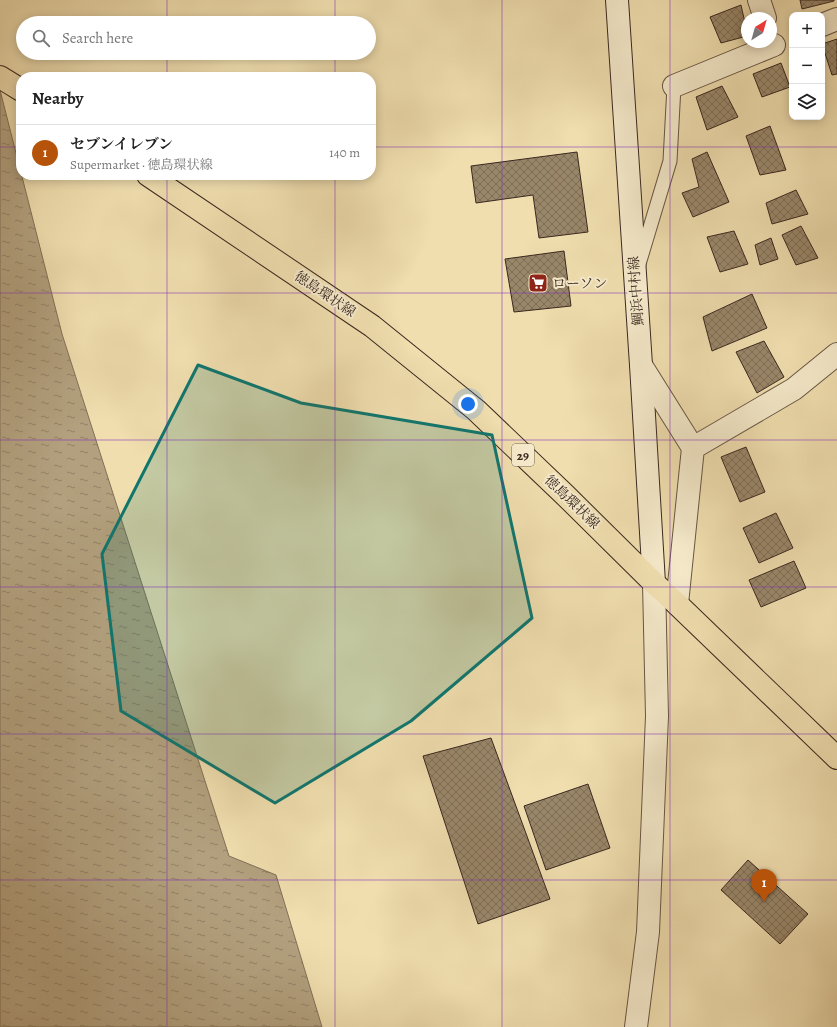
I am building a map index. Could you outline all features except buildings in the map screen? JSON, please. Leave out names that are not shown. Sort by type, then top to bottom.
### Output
[{"type":"main road","points":[[0,76],[16,87]]},
{"type":"main road","name":"徳島環状線","points":[[156,180],[372,326],[476,410],[837,758]]},
{"type":"street","name":"鯛浜中村線","points":[[617,0],[636,277],[654,583],[657,723],[648,932],[636,1027]]},
{"type":"street","points":[[759,0],[763,12]]},
{"type":"street","points":[[825,24],[837,19]]},
{"type":"street","points":[[674,86],[779,39]]},
{"type":"street","points":[[693,448],[794,389],[837,354]]},
{"type":"street","points":[[641,365],[693,448],[677,604]]},
{"type":"lane","points":[[636,277],[670,161],[674,86]]},
{"type":"highlighted area","points":[[198,365],[301,403],[492,435],[532,618],[411,721],[275,803],[121,711],[102,554]]},
{"type":"water","points":[[0,90],[16,153],[16,180],[23,180],[62,334],[229,856],[276,875],[322,1027],[0,1027]]},
{"type":"place","name":"ローソン","points":[[538,283]]},
{"type":"place","name":"セブンイレブン","points":[[764,902]]}]
